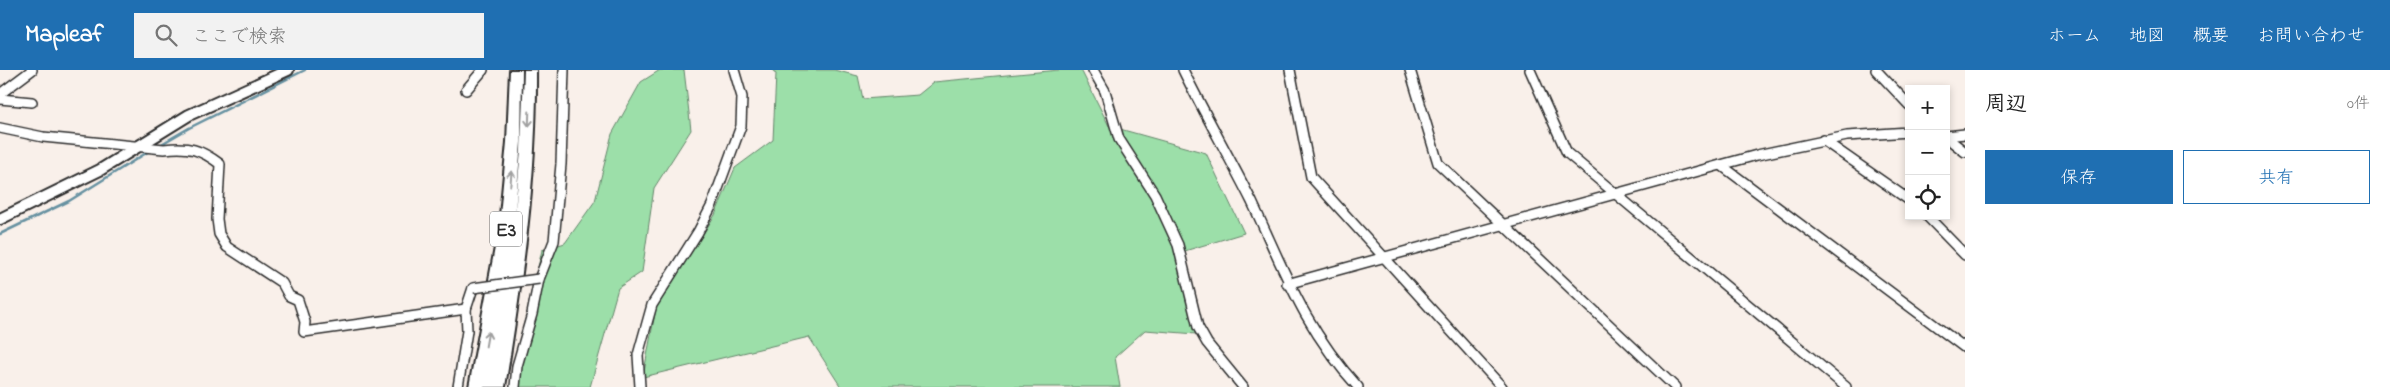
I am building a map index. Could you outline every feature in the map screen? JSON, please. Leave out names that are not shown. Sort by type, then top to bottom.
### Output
[{"type":"highway","name":"E3","points":[[478,387],[506,226],[514,142],[516,70]]},
{"type":"highway","name":"E3","points":[[496,387],[518,258],[528,152],[530,70]]},
{"type":"street","points":[[0,94],[32,70]]},
{"type":"street","points":[[0,218],[100,170],[141,147],[189,115],[288,70]]},
{"type":"street","points":[[466,90],[483,70]]},
{"type":"street","points":[[515,387],[517,366],[532,314],[539,280],[554,241],[561,164],[564,70]]},
{"type":"street","points":[[640,387],[638,355],[652,305],[698,232],[712,205],[741,126],[742,97],[734,70]]},
{"type":"street","points":[[1093,70],[1105,91],[1119,139],[1155,196],[1178,245],[1198,327],[1207,343],[1243,387]]},
{"type":"street","points":[[1183,70],[1252,203],[1288,284],[1318,340],[1340,369],[1358,387]]},
{"type":"street","points":[[1290,70],[1308,170],[1311,177],[1502,387]]},
{"type":"street","points":[[1410,70],[1438,163],[1675,387]]},
{"type":"street","points":[[1530,70],[1567,153],[1846,387]]},
{"type":"street","points":[[1876,70],[1905,101]]},
{"type":"street","points":[[0,99],[32,102]]},
{"type":"street","points":[[0,128],[43,137],[164,149],[183,147],[204,152],[220,164],[220,193],[217,219],[219,234],[227,247],[282,283],[289,296],[298,300],[305,322],[304,332],[466,309]]},
{"type":"street","points":[[1288,284],[1721,165],[1823,140],[1873,133],[1905,132]]},
{"type":"street","points":[[1965,134],[1946,136],[1965,152]]},
{"type":"street","points":[[1823,140],[1905,197]]},
{"type":"street","points":[[1721,165],[1965,348]]},
{"type":"street","points":[[1931,220],[1945,233],[1950,243],[1965,255]]},
{"type":"street","points":[[458,387],[467,331],[466,309],[473,288],[539,280]]},
{"type":"green space","points":[[660,70],[684,70],[691,130],[654,188],[642,272],[618,288],[590,387],[510,387],[542,250],[565,243],[595,201],[612,134],[641,82]]},
{"type":"green space","points":[[773,70],[834,70],[858,76],[863,99],[918,95],[934,82],[1059,70],[1081,70],[1109,126],[1206,153],[1244,233],[1178,253],[1196,334],[1145,330],[1115,357],[1120,387],[841,387],[809,337],[643,377],[656,308],[715,215],[735,168],[773,140],[776,74]]},
{"type":"waterway","points":[[158,146],[189,128],[305,70]]},
{"type":"waterway","points":[[0,234],[69,201],[151,150]]}]
